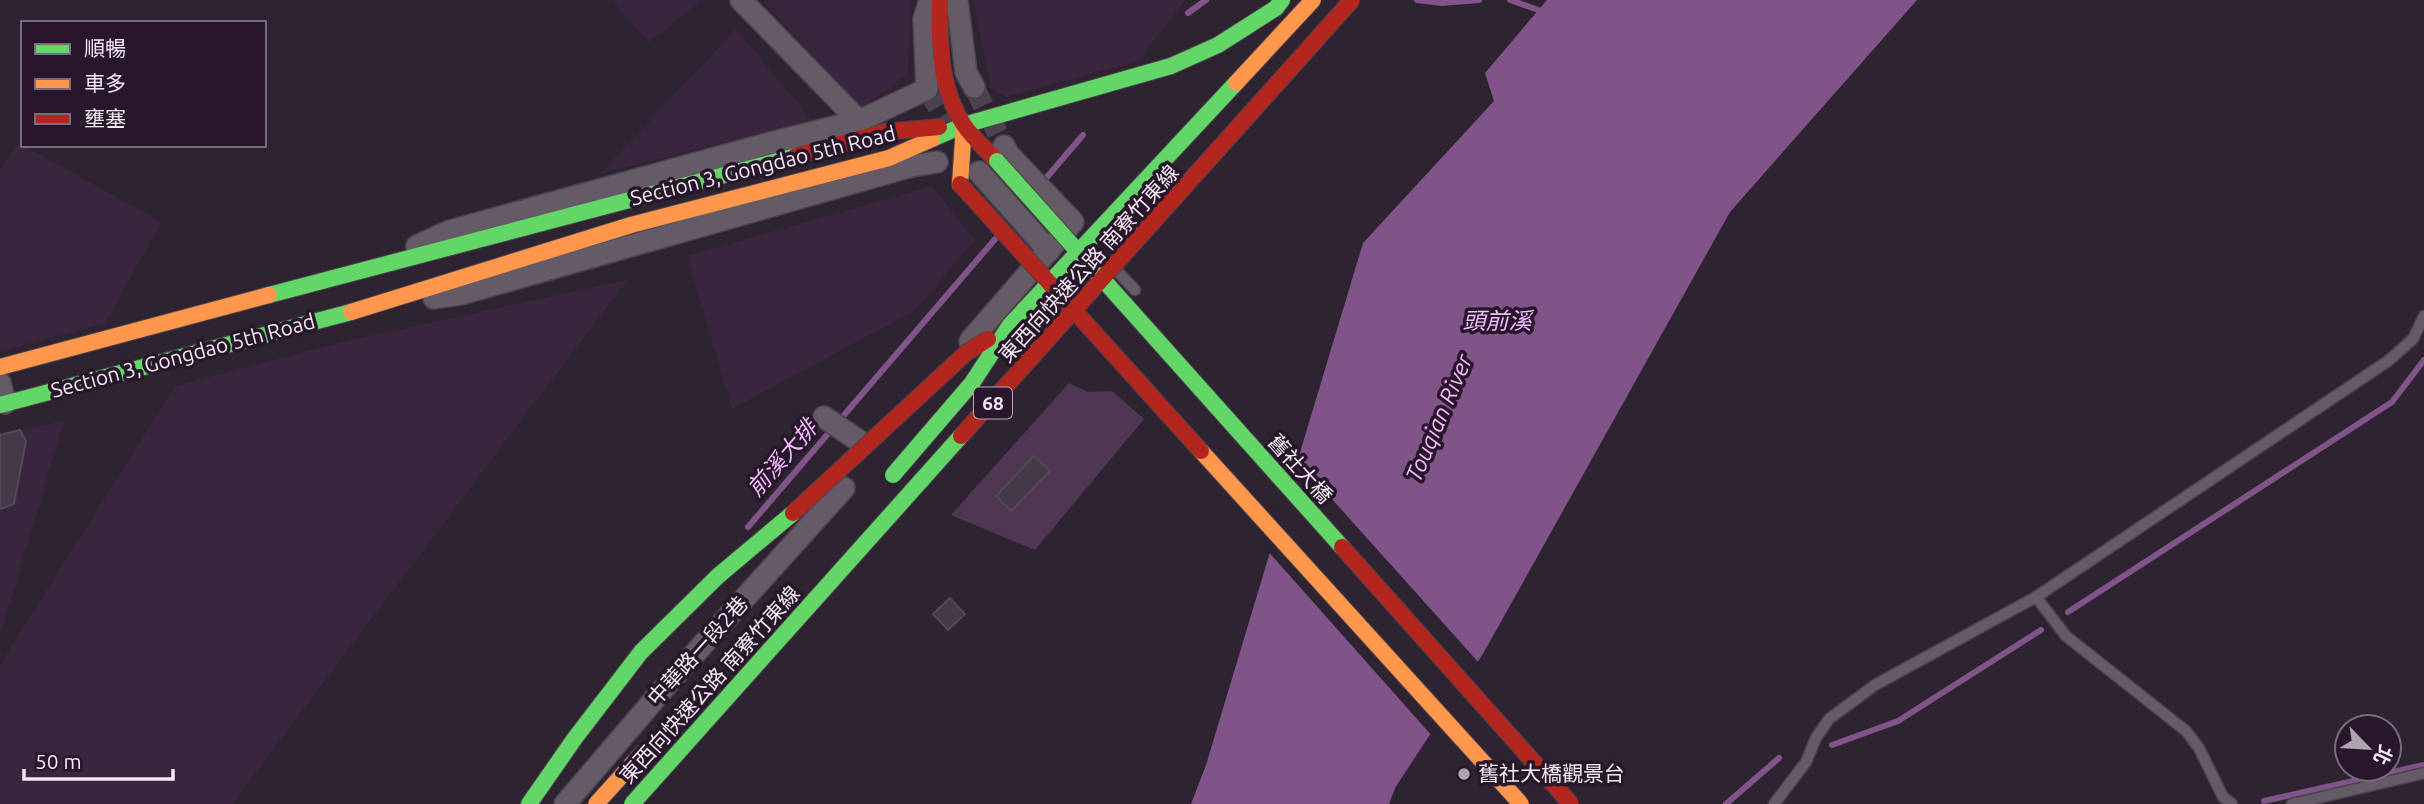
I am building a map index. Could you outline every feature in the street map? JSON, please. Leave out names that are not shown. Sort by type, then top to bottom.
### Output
[{"type":"main road","points":[[940,0],[939,40],[944,84],[964,125],[960,184],[1521,804]]},
{"type":"main road","points":[[964,125],[1171,66],[1218,45],[1276,8],[1282,0]]},
{"type":"main road","name":"東西向快速公路 南寮竹東線","points":[[884,485],[972,383],[1010,325],[1313,0]]},
{"type":"main road","name":"東西向快速公路 南寮竹東線","points":[[632,804],[1352,0]]},
{"type":"main road","name":"舊社大橋","points":[[964,125],[1571,804]]},
{"type":"main road","name":"Section 3, Gongdao 5th Road","points":[[0,367],[885,132],[964,125]]},
{"type":"main road","name":"Section 3, Gongdao 5th Road","points":[[2,397],[366,307],[631,225],[889,158],[964,125]]},
{"type":"main road","points":[[529,804],[575,738],[650,643],[718,576],[793,513],[966,353],[1010,325]]},
{"type":"main road","name":"東西向快速公路 南寮竹東線","points":[[596,804],[659,734]]},
{"type":"street","points":[[741,0],[859,121]]},
{"type":"street","name":"Section 3, Gongdao 5th Road","points":[[365,269],[450,230],[859,121],[927,89],[924,19],[930,0]]},
{"type":"street","points":[[957,0],[966,72],[974,88]]},
{"type":"street","points":[[993,160],[1028,176],[1073,222]]},
{"type":"street","points":[[993,160],[1002,200],[1049,251]]},
{"type":"street","name":"Section 3, Gongdao 5th Road","points":[[366,307],[461,294],[912,166],[937,162]]},
{"type":"street","name":"中華路一段2巷","points":[[565,804],[1073,222]]},
{"type":"street","name":"中華路一段2巷","points":[[833,500],[859,441],[915,405]]},
{"type":"street","points":[[824,417],[859,441]]},
{"type":"lane","points":[[1073,222],[1098,250]]},
{"type":"lane","points":[[1106,259],[1135,290]]},
{"type":"lane","points":[[1774,804],[1806,762],[1816,738],[1829,719],[1875,685],[2036,597],[2388,361],[2413,339],[2424,316]]},
{"type":"lane","points":[[2036,597],[2066,636],[2186,731],[2199,748],[2223,797],[2232,804]]},
{"type":"lane","points":[[2292,804],[2424,773]]},
{"type":"shaded area","points":[[612,0],[699,0],[700,2],[649,42]]},
{"type":"shaded area","points":[[763,0],[911,0],[908,74],[858,110]]},
{"type":"shaded area","points":[[973,0],[1185,0],[1138,61],[1006,97],[991,88]]},
{"type":"shaded area","points":[[736,29],[812,120],[600,174]]},
{"type":"shaded area","points":[[19,143],[21,147],[26,147],[161,222],[105,324],[0,351],[0,170]]},
{"type":"shaded area","points":[[932,186],[975,240],[914,311],[732,409],[687,256]]},
{"type":"shaded area","points":[[627,280],[232,804],[0,804],[0,665],[175,386],[351,340]]},
{"type":"shaded area","points":[[1069,383],[1088,392],[1112,391],[1144,419],[1035,550],[951,515]]},
{"type":"shaded area","points":[[64,421],[0,636],[0,434]]},
{"type":"water","name":"頭前溪","points":[[1547,0],[1917,0],[1730,212],[1484,652],[1395,788],[1389,804],[1191,804],[1206,765],[1363,243],[1494,101],[1485,73]]},
{"type":"pier","points":[[1295,458],[1480,664],[1433,737],[1267,550]]},
{"type":"building","points":[[20,430],[26,441],[14,504],[0,509],[0,435]]},
{"type":"building","points":[[1034,456],[1050,471],[1011,511],[996,496]]},
{"type":"building","points":[[950,598],[965,614],[948,630],[933,614]]},
{"type":"waterway","name":"前溪大排","points":[[1188,13],[1206,0]]},
{"type":"waterway","name":"前溪大排","points":[[1417,0],[1442,3],[1479,0]]},
{"type":"waterway","points":[[1510,0],[1544,12]]},
{"type":"waterway","name":"前溪大排","points":[[1041,184],[1083,135]]},
{"type":"waterway","name":"前溪大排","points":[[748,527],[996,238]]},
{"type":"waterway","points":[[2068,612],[2392,402],[2424,360]]},
{"type":"waterway","points":[[1832,745],[1898,721],[2041,630]]},
{"type":"waterway","points":[[1726,804],[1779,758]]},
{"type":"waterway","points":[[2264,801],[2424,765]]},
{"type":"tunnel","points":[[974,87],[1004,146]]},
{"type":"tunnel","points":[[927,89],[952,129]]},
{"type":"traffic: fast","points":[[932,139],[964,125],[1171,66],[1218,45],[1276,8],[1282,0]]},
{"type":"traffic: fast","points":[[893,475],[972,383],[1010,325],[1236,83]]},
{"type":"traffic: fast","points":[[269,295],[796,156]]},
{"type":"traffic: fast","points":[[997,161],[1342,547]]},
{"type":"traffic: fast","points":[[0,405],[351,312]]},
{"type":"traffic: fast","points":[[632,804],[961,436]]},
{"type":"traffic: fast","points":[[529,804],[575,738],[641,652],[718,576],[793,513]]},
{"type":"traffic: slow","points":[[1236,83],[1313,0]]},
{"type":"traffic: slow","points":[[960,184],[964,125]]},
{"type":"traffic: slow","points":[[351,312],[631,225],[889,158],[932,139]]},
{"type":"traffic: slow","points":[[0,367],[269,295]]},
{"type":"traffic: slow","points":[[1201,451],[1521,804]]},
{"type":"traffic: slow","points":[[596,804],[644,751]]},
{"type":"traffic: jam","points":[[940,0],[942,65],[950,96],[968,130],[997,161]]},
{"type":"traffic: jam","points":[[961,436],[1352,0]]},
{"type":"traffic: jam","points":[[796,156],[885,132],[939,127]]},
{"type":"traffic: jam","points":[[960,184],[1201,451]]},
{"type":"traffic: jam","points":[[793,513],[966,353],[988,339]]},
{"type":"traffic: jam","points":[[1342,547],[1571,804]]},
{"type":"place","name":"舊社大橋觀景台","points":[[1464,774]]},
{"type":"water label","name":"Touqian River","points":[[1439,418]]}]
